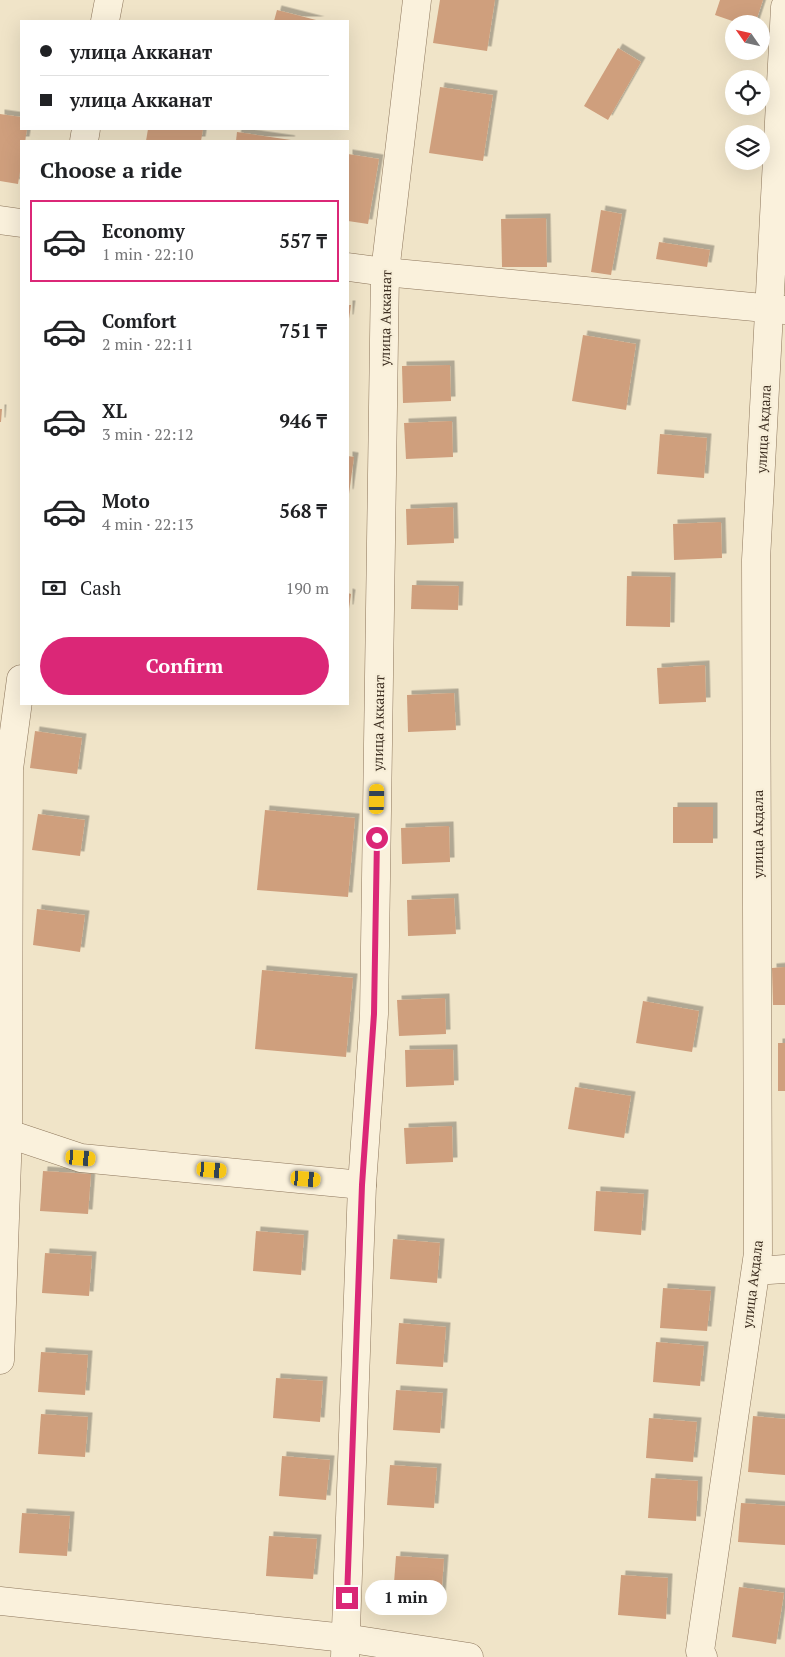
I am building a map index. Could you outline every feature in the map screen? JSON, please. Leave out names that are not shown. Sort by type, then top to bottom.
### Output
[{"type":"street","points":[[105,20],[109,0]]},
{"type":"street","name":"улица Акканат","points":[[345,1647],[362,1185],[374,1014],[385,272],[417,0]]},
{"type":"street","name":"улица Акдала","points":[[703,1657],[700,1651],[758,1253],[756,560],[777,310],[785,8]]},
{"type":"street","points":[[0,220],[20,223]]},
{"type":"street","points":[[349,267],[777,310]]},
{"type":"street","points":[[0,1360],[9,769],[20,686]]},
{"type":"street","points":[[4,1132],[81,1158],[362,1185]]},
{"type":"street","points":[[756,1271],[785,1269]]},
{"type":"street","points":[[0,1601],[345,1647],[469,1657]]},
{"type":"building","points":[[440,0],[495,0],[487,51],[433,43]]},
{"type":"building","points":[[720,0],[763,0],[758,15],[725,15],[725,18],[715,15]]},
{"type":"building","points":[[277,10],[316,20],[274,20]]},
{"type":"building","points":[[618,48],[641,62],[608,120],[584,106]]},
{"type":"building","points":[[440,87],[493,95],[483,161],[429,153]]},
{"type":"building","points":[[0,114],[20,117],[20,130],[27,130],[25,140],[20,140],[18,184],[0,181]]},
{"type":"building","points":[[148,130],[203,130],[201,140],[146,140]]},
{"type":"building","points":[[237,132],[291,140],[236,140]]},
{"type":"building","points":[[349,154],[379,159],[368,224],[349,221]]},
{"type":"building","points":[[601,210],[622,214],[611,275],[591,272]]},
{"type":"building","points":[[546,218],[547,267],[502,267],[501,219]]},
{"type":"building","points":[[659,242],[710,250],[707,267],[656,259]]},
{"type":"building","points":[[583,335],[636,344],[626,410],[572,401]]},
{"type":"building","points":[[450,365],[451,401],[403,403],[402,366]]},
{"type":"building","points":[[0,409],[2,409],[1,422],[0,422]]},
{"type":"building","points":[[452,421],[453,457],[406,459],[404,423]]},
{"type":"building","points":[[660,434],[707,438],[704,478],[657,474]]},
{"type":"building","points":[[349,456],[354,457],[349,494]]},
{"type":"building","points":[[453,507],[454,543],[407,545],[406,509]]},
{"type":"building","points":[[721,522],[722,558],[674,560],[673,524]]},
{"type":"building","points":[[627,576],[671,577],[670,627],[626,626]]},
{"type":"building","points":[[412,585],[459,586],[458,610],[411,609]]},
{"type":"building","points":[[349,593],[351,594],[349,609]]},
{"type":"building","points":[[705,665],[706,702],[659,704],[657,668]]},
{"type":"building","points":[[454,693],[456,730],[408,732],[407,695]]},
{"type":"building","points":[[35,731],[82,738],[77,774],[30,768]]},
{"type":"building","points":[[673,807],[713,807],[713,843],[673,843]]},
{"type":"building","points":[[265,810],[355,818],[348,897],[257,890]]},
{"type":"building","points":[[38,814],[85,820],[80,856],[32,850]]},
{"type":"building","points":[[449,826],[450,862],[402,864],[401,828]]},
{"type":"building","points":[[454,898],[456,934],[408,936],[407,900]]},
{"type":"building","points":[[37,909],[85,915],[80,952],[33,945]]},
{"type":"building","points":[[785,967],[785,1005],[773,1005],[772,968]]},
{"type":"building","points":[[262,970],[353,978],[346,1057],[255,1049]]},
{"type":"building","points":[[445,998],[446,1034],[399,1036],[397,1000]]},
{"type":"building","points":[[643,1001],[699,1011],[692,1052],[636,1043]]},
{"type":"building","points":[[778,1043],[785,1043],[785,1091],[778,1091]]},
{"type":"building","points":[[453,1049],[454,1085],[406,1087],[405,1050]]},
{"type":"building","points":[[575,1087],[631,1096],[624,1138],[568,1129]]},
{"type":"building","points":[[452,1126],[453,1162],[406,1164],[404,1128]]},
{"type":"building","points":[[43,1171],[91,1174],[88,1214],[40,1211]]},
{"type":"building","points":[[596,1191],[644,1194],[641,1235],[594,1231]]},
{"type":"building","points":[[256,1231],[304,1235],[301,1275],[253,1271]]},
{"type":"building","points":[[393,1239],[440,1243],[437,1283],[390,1279]]},
{"type":"building","points":[[45,1253],[92,1256],[89,1296],[42,1293]]},
{"type":"building","points":[[663,1288],[711,1291],[707,1331],[660,1328]]},
{"type":"building","points":[[399,1323],[446,1327],[443,1367],[396,1364]]},
{"type":"building","points":[[656,1342],[704,1346],[700,1386],[653,1382]]},
{"type":"building","points":[[41,1352],[88,1355],[85,1395],[38,1392]]},
{"type":"building","points":[[276,1378],[323,1381],[320,1422],[273,1418]]},
{"type":"building","points":[[396,1390],[443,1393],[440,1433],[393,1430]]},
{"type":"building","points":[[41,1414],[88,1417],[85,1457],[38,1454]]},
{"type":"building","points":[[753,1416],[785,1419],[785,1475],[748,1472]]},
{"type":"building","points":[[649,1418],[697,1422],[693,1462],[646,1458]]},
{"type":"building","points":[[282,1456],[330,1460],[326,1500],[279,1496]]},
{"type":"building","points":[[390,1465],[437,1468],[434,1508],[387,1505]]},
{"type":"building","points":[[651,1478],[698,1481],[696,1521],[648,1518]]},
{"type":"building","points":[[741,1503],[785,1506],[785,1545],[738,1542]]},
{"type":"building","points":[[22,1513],[70,1516],[67,1556],[19,1553]]},
{"type":"building","points":[[269,1536],[317,1539],[313,1579],[266,1576]]},
{"type":"building","points":[[396,1556],[444,1559],[441,1599],[393,1596]]},
{"type":"building","points":[[621,1575],[668,1578],[666,1619],[618,1615]]},
{"type":"building","points":[[739,1587],[784,1593],[776,1644],[732,1637]]},
{"type":"route","points":[[347,1598],[362,1185],[374,1014],[377,838]]}]
